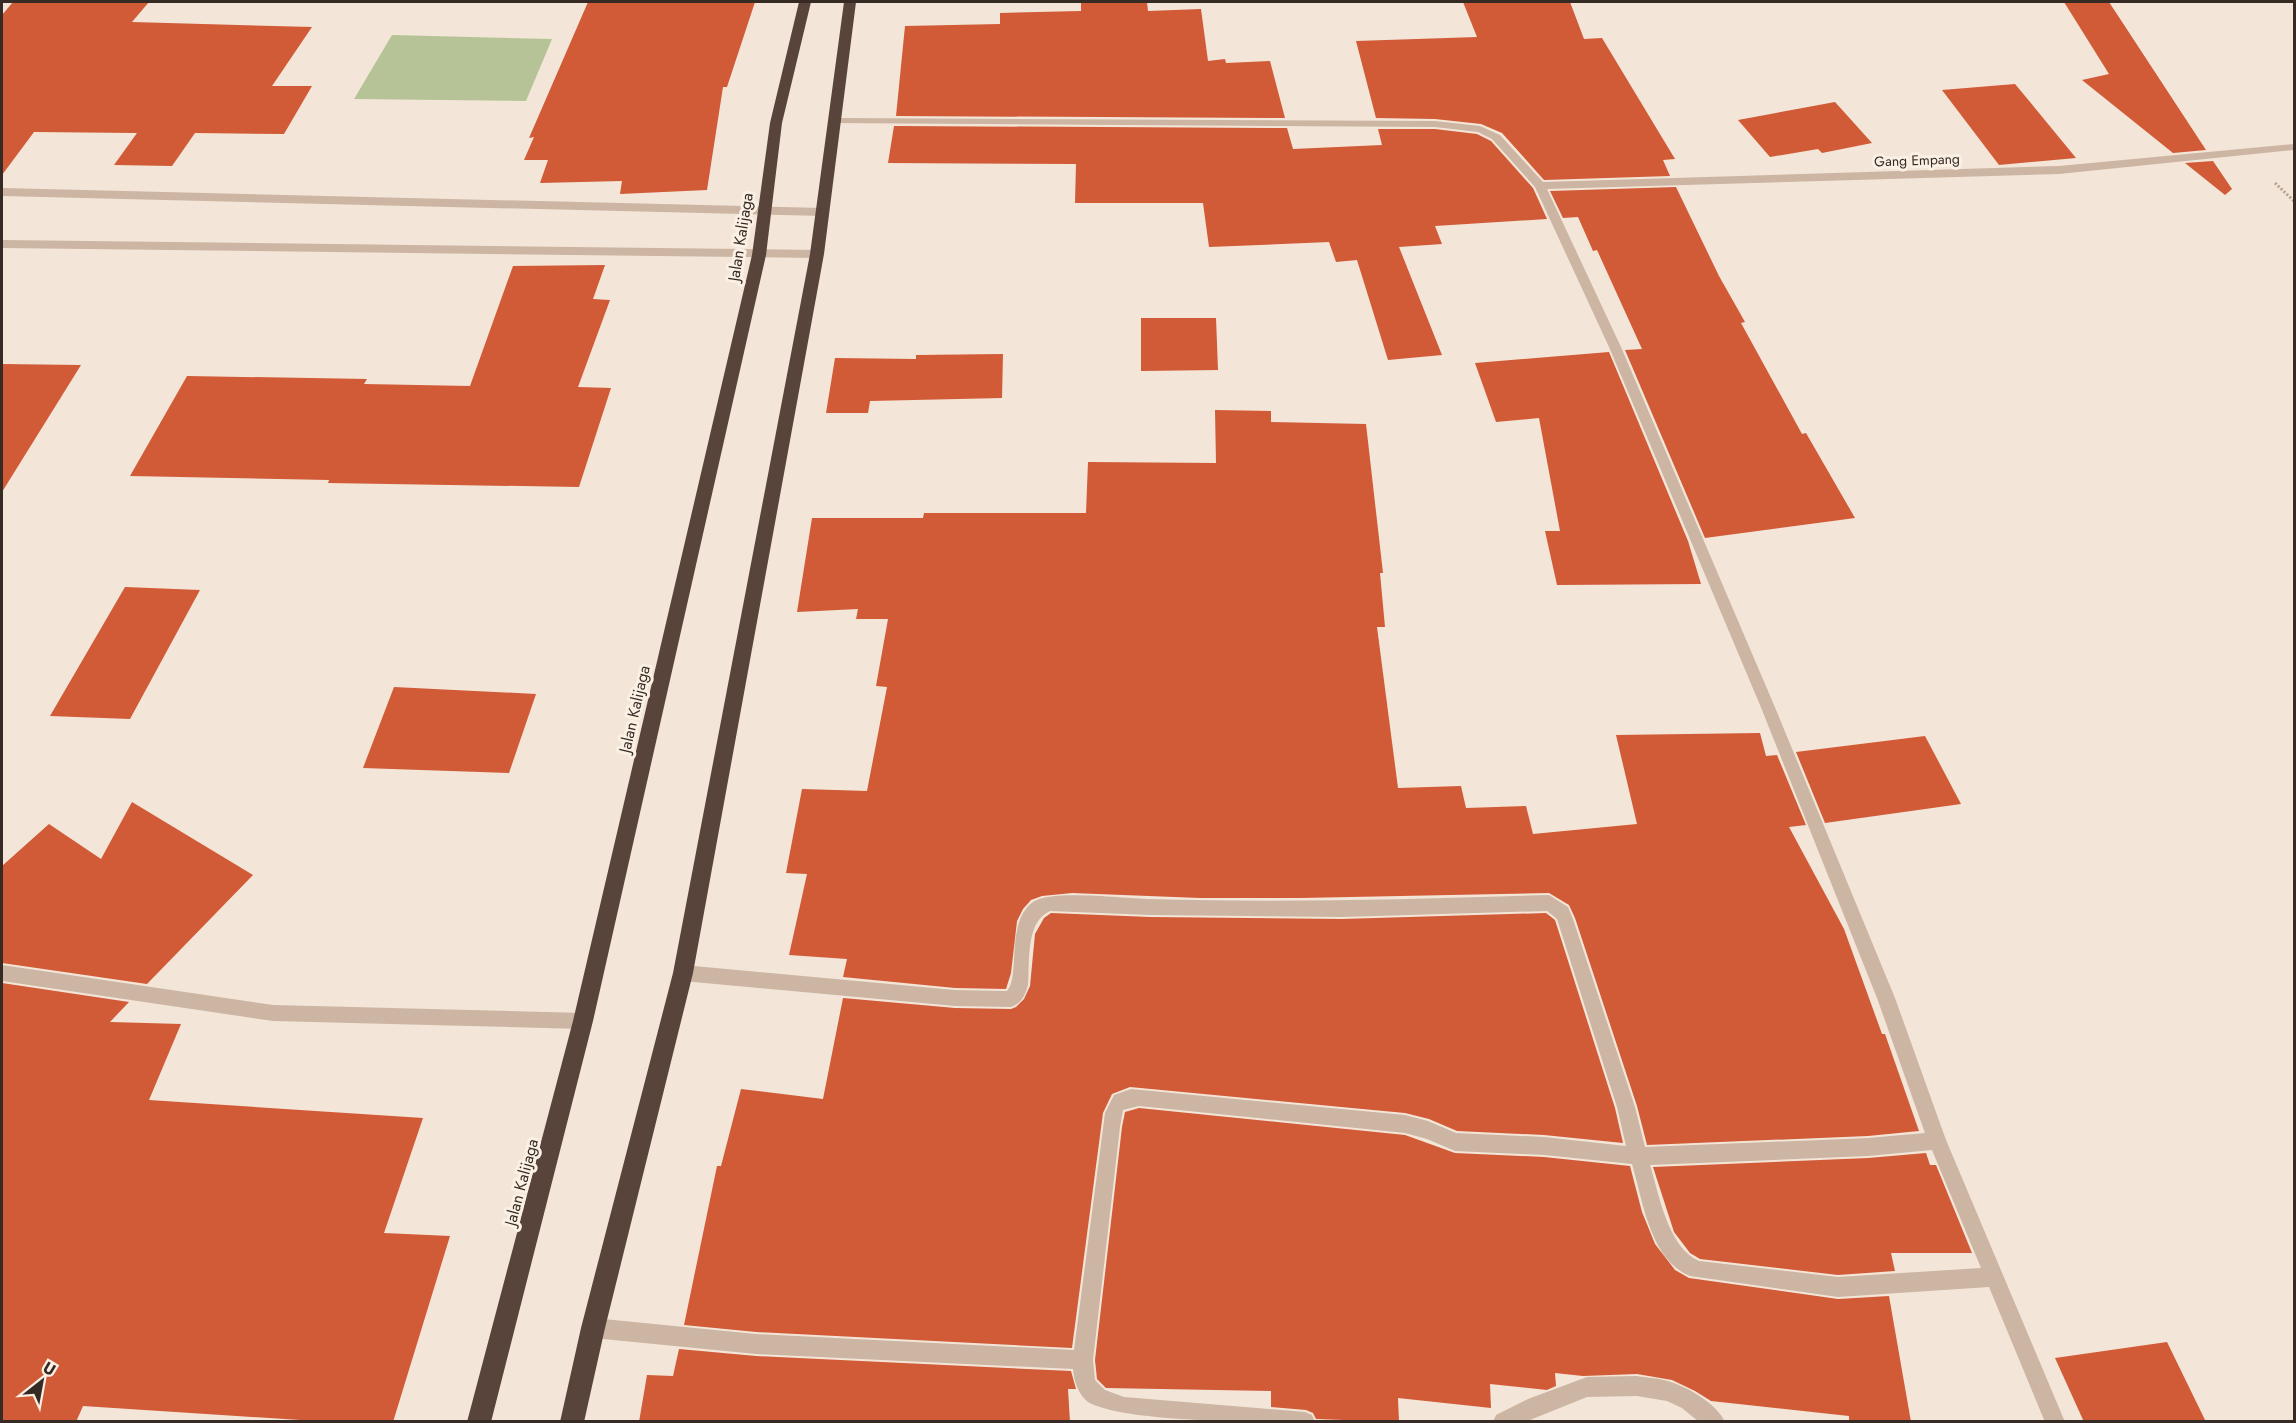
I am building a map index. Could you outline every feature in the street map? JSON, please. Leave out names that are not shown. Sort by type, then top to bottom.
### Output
[{"type":"highway","name":"Jalan Kalijaga","points":[[478,1422],[583,1021],[759,255],[776,123],[805,2]]},
{"type":"highway","points":[[572,1422],[592,1328],[683,973],[817,254],[850,2]]},
{"type":"street","points":[[835,121],[1435,124],[1480,129],[1496,136],[1540,186],[1615,347],[1767,705],[1886,998],[1937,1141],[2055,1422]]},
{"type":"street","name":"Gang Empang","points":[[1540,186],[2059,170],[2295,147]]},
{"type":"street","points":[[2,192],[97,192],[823,212]]},
{"type":"street","points":[[2,244],[817,254]]},
{"type":"street","points":[[683,973],[955,998],[1011,999],[1017,993],[1020,985],[1027,926],[1034,911],[1040,905],[1049,903],[1342,909],[1549,903],[1562,912],[1571,934],[1626,1107],[1638,1156],[1667,1243],[1677,1257],[1690,1267],[1838,1287],[1995,1277]]},
{"type":"street","points":[[2,973],[273,1013],[583,1021]]},
{"type":"street","points":[[1305,1422],[1124,1407],[1101,1400],[1091,1392],[1082,1374],[1083,1360],[1111,1127],[1116,1104],[1124,1098],[1139,1097],[1406,1124],[1428,1130],[1455,1142],[1544,1146],[1638,1156],[1868,1147],[1937,1141]]},
{"type":"street","points":[[592,1328],[756,1344],[1083,1360]]},
{"type":"street","points":[[1503,1422],[1535,1406],[1587,1387],[1637,1386],[1669,1391],[1689,1401],[1715,1422]]},
{"type":"green space","points":[[392,35],[552,39],[526,101],[354,99]]},
{"type":"building","points":[[13,2],[149,2],[132,22],[312,27],[272,86],[312,86],[284,134],[195,133],[172,166],[114,165],[137,133],[34,132],[2,175],[2,15]]},
{"type":"building","points":[[588,2],[755,2],[727,87],[723,87],[707,190],[620,194],[622,181],[540,183],[548,160],[524,160],[534,137],[529,138]]},
{"type":"building","points":[[1081,2],[1147,2],[1148,11],[1201,9],[1208,61],[1225,59],[1226,63],[1270,61],[1285,118],[896,116],[905,26],[1000,24],[1000,13],[1081,11]]},
{"type":"building","points":[[1463,2],[1570,2],[1584,39],[1602,38],[1675,159],[1663,160],[1670,176],[1544,180],[1502,133],[1481,124],[1435,119],[1376,118],[1356,41],[1477,37]]},
{"type":"building","points":[[2064,2],[2109,2],[2206,150],[2173,153],[2082,80],[2109,74]]},
{"type":"building","points":[[2015,84],[2076,158],[1999,165],[1942,90]]},
{"type":"building","points":[[1835,102],[1872,143],[1822,153],[1818,149],[1770,157],[1738,120]]},
{"type":"building","points":[[894,126],[1287,128],[1293,149],[1382,145],[1378,129],[1435,129],[1477,134],[1491,141],[1533,188],[1547,219],[1435,226],[1442,244],[1399,247],[1442,355],[1388,360],[1357,260],[1336,262],[1329,242],[1209,247],[1203,203],[1075,203],[1076,164],[888,163]]},
{"type":"building","points":[[2213,161],[2232,189],[2225,195],[2185,163]]},
{"type":"building","points":[[1676,187],[1719,276],[1745,322],[1741,323],[1802,434],[1806,433],[1855,518],[1705,538],[1625,350],[1642,349],[1597,250],[1593,251],[1578,217],[1563,218],[1550,191]]},
{"type":"building","points":[[605,265],[593,299],[610,300],[578,387],[611,388],[579,487],[328,483],[329,480],[130,476],[187,376],[367,379],[364,384],[470,386],[513,266]]},
{"type":"building","points":[[1141,318],[1216,318],[1218,370],[1141,371]]},
{"type":"building","points":[[1609,352],[1688,541],[1701,584],[1557,585],[1545,531],[1560,531],[1539,418],[1496,422],[1475,363]]},
{"type":"building","points":[[1003,354],[1002,398],[870,401],[868,413],[826,413],[835,358],[916,359],[916,355]]},
{"type":"building","points":[[2,364],[81,365],[2,492]]},
{"type":"building","points":[[1215,410],[1271,411],[1271,422],[1366,424],[1383,573],[1380,573],[1385,627],[1377,627],[1398,788],[1461,786],[1466,808],[1526,806],[1533,834],[1637,824],[1616,735],[1760,733],[1766,756],[1777,755],[1806,825],[1789,827],[1844,929],[1882,1034],[1885,1034],[1919,1131],[1868,1136],[1647,1145],[1637,1106],[1575,918],[1569,905],[1549,893],[1300,898],[1200,898],[1072,893],[1042,896],[1031,900],[1017,921],[1011,973],[1006,989],[955,988],[843,977],[847,959],[789,955],[807,874],[786,873],[802,789],[867,791],[887,687],[876,686],[888,619],[856,619],[858,609],[797,612],[812,518],[923,518],[924,513],[1086,513],[1088,462],[1216,463]]},
{"type":"building","points":[[125,587],[200,590],[130,719],[50,716]]},
{"type":"building","points":[[394,687],[536,694],[509,773],[363,768]]},
{"type":"building","points":[[1925,736],[1961,804],[1825,823],[1796,752]]},
{"type":"building","points":[[132,802],[253,875],[147,984],[2,963],[2,866],[49,824],[101,859]]},
{"type":"building","points":[[1051,913],[1150,917],[1342,919],[1546,913],[1555,920],[1615,1108],[1623,1143],[1544,1135],[1457,1131],[1429,1119],[1405,1113],[1130,1087],[1112,1094],[1103,1113],[1072,1348],[756,1332],[684,1325],[717,1166],[721,1166],[741,1089],[823,1099],[843,998],[955,1008],[1011,1009],[1016,1007],[1024,999],[1030,986],[1035,934],[1044,918]]},
{"type":"building","points":[[2,983],[129,1002],[110,1022],[181,1024],[149,1100],[423,1118],[384,1233],[450,1236],[393,1422],[331,1422],[83,1406],[76,1422],[2,1422]]},
{"type":"building","points":[[1139,1108],[1405,1135],[1455,1153],[1544,1157],[1630,1166],[1642,1212],[1655,1244],[1675,1270],[1689,1278],[1838,1299],[1889,1296],[1911,1422],[1849,1422],[1849,1416],[1711,1401],[1672,1380],[1637,1374],[1583,1376],[1555,1373],[1556,1386],[1547,1390],[1490,1384],[1491,1408],[1398,1398],[1399,1422],[1316,1419],[1313,1413],[1306,1410],[1271,1407],[1271,1391],[1106,1388],[1097,1379],[1095,1360],[1122,1127],[1125,1112]]},
{"type":"building","points":[[1926,1153],[1930,1165],[1936,1165],[1972,1253],[1891,1253],[1895,1271],[1838,1275],[1700,1259],[1690,1253],[1674,1232],[1653,1167],[1868,1158]]},
{"type":"building","points":[[2167,1342],[2206,1422],[2084,1422],[2055,1358]]},
{"type":"building","points":[[679,1349],[756,1356],[1071,1371],[1076,1389],[1068,1389],[1070,1422],[639,1422],[647,1375],[673,1376]]}]
